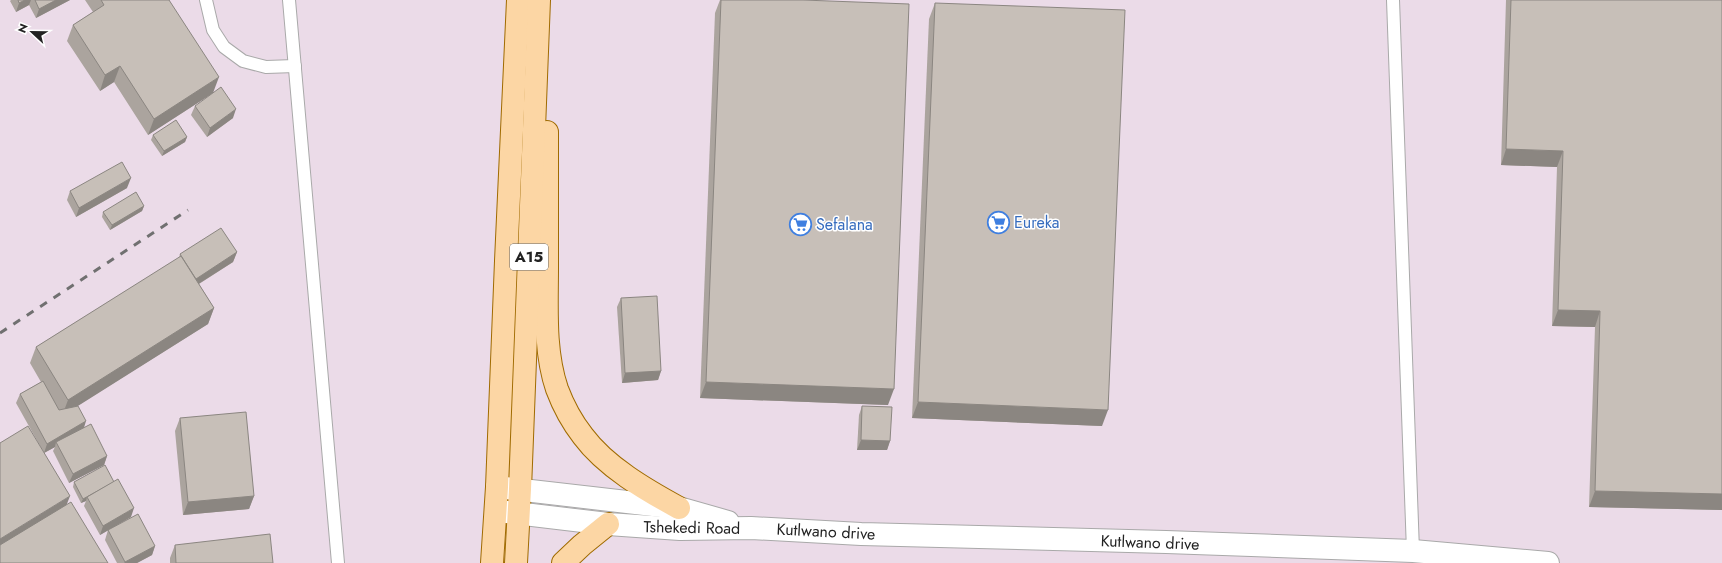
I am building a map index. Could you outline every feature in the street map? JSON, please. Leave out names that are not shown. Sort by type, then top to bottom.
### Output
[{"type":"main road","name":"A15","points":[[492,563],[496,511],[518,0]]},
{"type":"main road","name":"A15","points":[[516,563],[539,0]]},
{"type":"main road","points":[[535,90],[545,109],[548,129],[547,311],[551,364],[557,388],[566,410],[583,437],[610,463],[643,488],[679,508]]},
{"type":"main road","points":[[563,563],[608,524]]},
{"type":"street","name":"Tshekedi Road","points":[[497,487],[679,508],[751,528]]},
{"type":"street","name":"Tshekedi Road","points":[[496,511],[608,524],[680,530],[751,528]]},
{"type":"street","name":"Kutlwano drive","points":[[751,528],[861,534],[1166,542],[1413,551],[1548,563]]},
{"type":"lane","points":[[206,0],[213,30],[224,47],[243,61],[266,67],[295,66]]},
{"type":"lane","points":[[289,0],[338,563]]},
{"type":"lane","points":[[1392,0],[1413,551]]},
{"type":"shaded area","points":[[0,0],[1722,0],[1722,563],[0,563]]},
{"type":"building","points":[[18,0],[25,0],[19,3]]},
{"type":"building","points":[[35,0],[56,0],[39,9]]},
{"type":"building","points":[[101,0],[169,0],[219,77],[154,119],[120,66],[105,75],[73,25],[104,5]]},
{"type":"building","points":[[721,0],[803,0],[909,4],[894,389],[706,382]]},
{"type":"building","points":[[1511,0],[1722,0],[1722,494],[1595,491],[1600,311],[1558,310],[1563,151],[1506,149]]},
{"type":"building","points":[[935,3],[1125,10],[1108,410],[918,402]]},
{"type":"building","points":[[221,87],[236,109],[210,128],[195,106]]},
{"type":"building","points":[[176,120],[187,137],[164,151],[153,135]]},
{"type":"building","points":[[122,162],[131,178],[79,208],[70,191]]},
{"type":"building","points":[[136,192],[144,206],[112,225],[103,212]]},
{"type":"building","points":[[221,228],[237,252],[196,279],[180,254]]},
{"type":"building","points":[[181,256],[214,308],[68,400],[36,347]]},
{"type":"building","points":[[657,296],[661,371],[625,373],[621,298]]},
{"type":"building","points":[[43,381],[59,410],[78,406],[86,421],[47,444],[20,394]]},
{"type":"building","points":[[862,406],[892,407],[890,441],[861,440]]},
{"type":"building","points":[[246,412],[254,496],[188,502],[180,418]]},
{"type":"building","points":[[91,424],[107,456],[73,474],[56,442]]},
{"type":"building","points":[[28,426],[70,496],[0,539],[0,443]]},
{"type":"building","points":[[105,465],[114,482],[83,499],[74,482]]},
{"type":"building","points":[[118,479],[134,508],[103,526],[87,497]]},
{"type":"building","points":[[71,502],[108,563],[0,563],[0,545]]},
{"type":"building","points":[[138,514],[155,546],[125,562],[108,530]]},
{"type":"building","points":[[270,534],[273,563],[176,563],[175,545]]},
{"type":"railway","points":[[0,333],[188,210]]},
{"type":"place","name":"Eureka","points":[[999,222]]},
{"type":"place","name":"Sefalana","points":[[800,224]]}]
